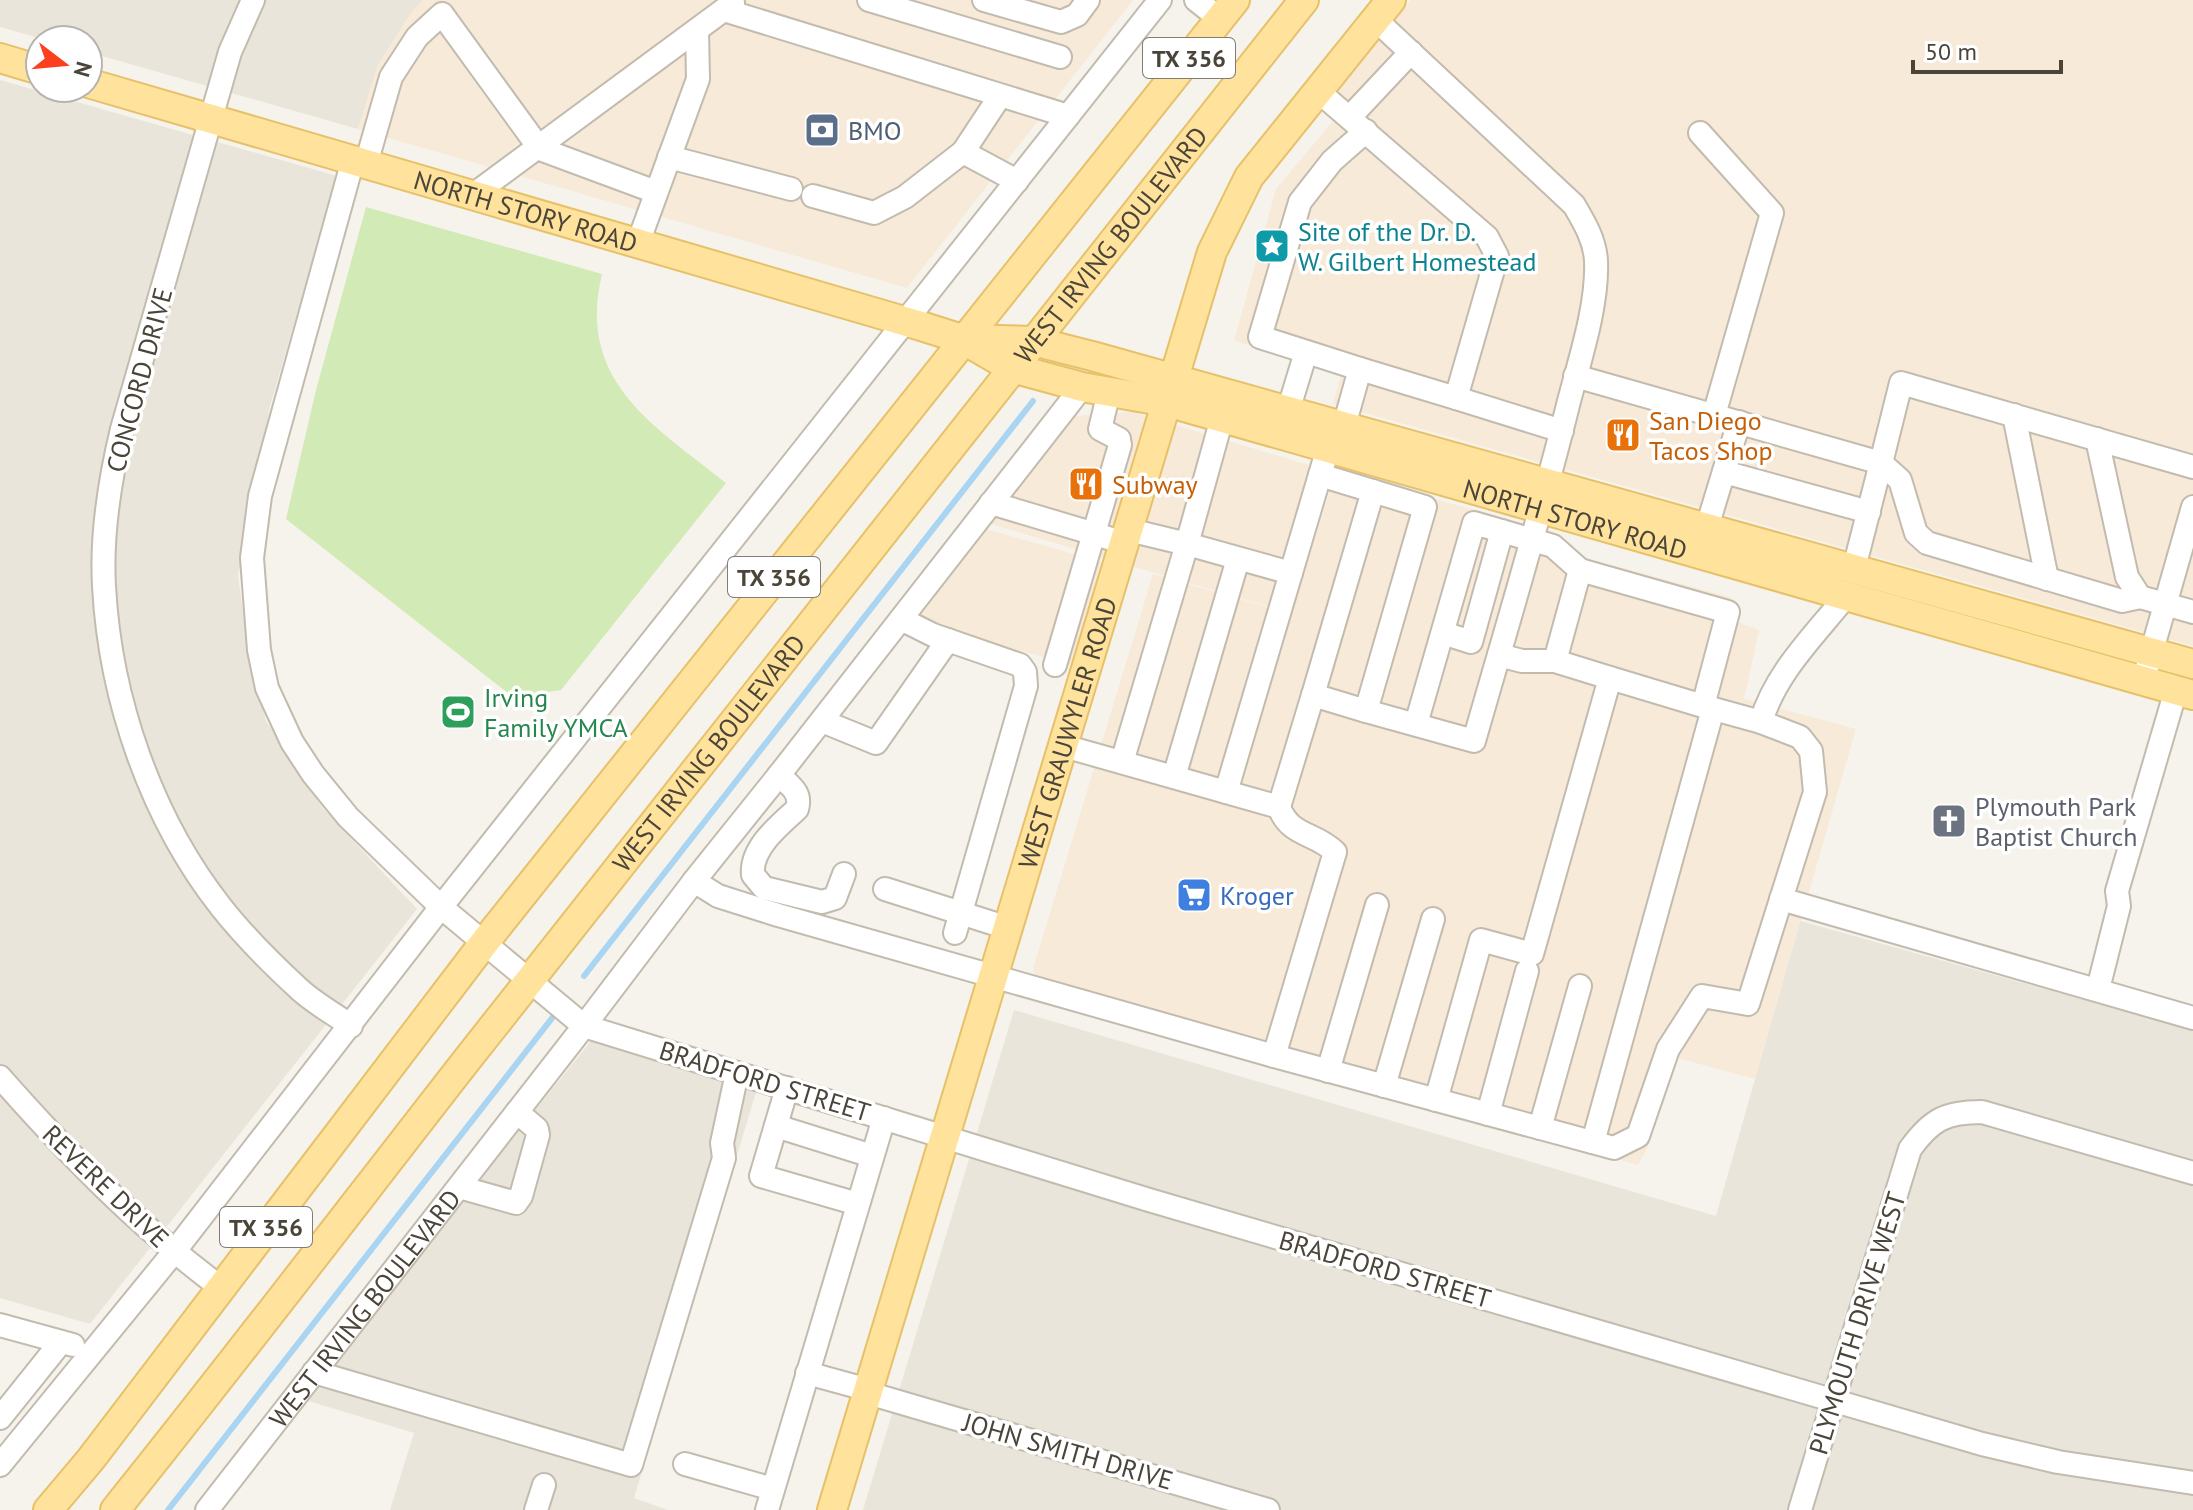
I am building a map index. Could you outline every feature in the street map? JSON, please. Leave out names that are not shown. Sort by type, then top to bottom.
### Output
[{"type":"main road","name":"WEST IRVING BOULEVARD","points":[[115,1510],[1304,0]]},
{"type":"main road","name":"WEST IRVING BOULEVARD","points":[[48,1510],[91,1459],[484,943],[1227,10]]},
{"type":"main road","name":"WEST GRAUWYLER ROAD","points":[[832,1510],[1212,252],[1249,177],[1383,10]]},
{"type":"main road","points":[[0,58],[24,65]]},
{"type":"main road","name":"NORTH STORY ROAD","points":[[104,88],[905,321],[962,339],[1012,368],[1096,389],[1170,391],[1288,411],[1336,437]]},
{"type":"main road","name":"NORTH STORY ROAD","points":[[962,339],[1033,341],[1170,391],[1222,418],[1336,437],[1545,496],[1846,596],[2185,692]]},
{"type":"main road","name":"NORTH STORY ROAD","points":[[1545,496],[1707,527],[2193,664]]},
{"type":"main road","points":[[1846,596],[1854,568]]},
{"type":"street","name":"CONCORD DRIVE","points":[[253,0],[230,52],[114,463],[105,540],[104,585],[109,639],[122,699],[152,791],[182,850],[222,908],[262,952],[299,989],[351,1026]]},
{"type":"street","points":[[869,0],[1060,57]]},
{"type":"street","points":[[984,0],[1061,22],[1077,15],[1088,0]]},
{"type":"street","points":[[0,1465],[174,1252],[441,907],[1160,0]]},
{"type":"street","points":[[1196,0],[1227,10]]},
{"type":"street","points":[[473,195],[540,149],[731,5],[1068,116]]},
{"type":"street","points":[[584,1026],[441,907],[348,817],[313,774],[277,713],[267,688],[259,650],[252,558],[260,496],[360,162],[391,77],[417,37],[448,7],[540,149],[656,192]]},
{"type":"street","points":[[1313,695],[1474,741],[1545,496],[1593,294],[1596,260],[1588,230],[1574,205],[1411,52],[1383,10]]},
{"type":"street","points":[[638,243],[698,79],[697,30]]},
{"type":"street","points":[[1411,52],[1300,202],[1260,337],[1562,431]]},
{"type":"street","points":[[1318,91],[1487,237],[1497,256],[1456,398]]},
{"type":"street","points":[[813,196],[874,213],[905,197],[963,152],[1000,96]]},
{"type":"street","points":[[1700,133],[1772,213],[1714,415]]},
{"type":"street","points":[[963,152],[1017,181]]},
{"type":"street","points":[[669,157],[791,189]]},
{"type":"street","points":[[1288,411],[1306,352]]},
{"type":"street","points":[[1226,792],[1320,475],[1360,369]]},
{"type":"street","points":[[1575,376],[1881,463],[1900,480],[1916,533],[1927,543],[2122,601],[2140,597],[2193,612]]},
{"type":"street","points":[[1854,568],[1901,383],[2193,467]]},
{"type":"street","points":[[1055,665],[1120,445],[1119,439],[1100,429],[1096,389]]},
{"type":"street","name":"WEST IRVING BOULEVARD","points":[[207,1510],[991,503],[1096,389]]},
{"type":"street","points":[[2014,415],[2047,579]]},
{"type":"street","points":[[1122,762],[1222,418]]},
{"type":"street","points":[[1707,527],[1739,422]]},
{"type":"street","points":[[2097,439],[2127,577],[2140,597]]},
{"type":"street","points":[[1724,472],[1869,512]]},
{"type":"street","points":[[1320,475],[1425,507],[1366,711]]},
{"type":"street","points":[[1274,1056],[1335,852],[1326,843],[1301,834],[1284,820],[1279,807],[1373,491]]},
{"type":"street","points":[[991,503],[1094,534],[1187,544],[1291,573]]},
{"type":"street","points":[[2143,681],[2166,605],[2185,567],[2193,507]]},
{"type":"street","points":[[1416,724],[1474,523],[1553,546],[1580,570],[1728,612],[1708,707],[1593,1142]]},
{"type":"street","points":[[1174,777],[1238,559]]},
{"type":"street","points":[[1555,661],[1580,570]]},
{"type":"street","points":[[1761,722],[1769,697],[1789,666],[1846,596]]},
{"type":"street","points":[[901,619],[948,640],[1020,665],[1025,672],[1026,686],[958,924]]},
{"type":"street","points":[[822,721],[876,743],[948,640]]},
{"type":"street","points":[[694,881],[718,896],[993,977],[1614,1148],[1638,1136],[1668,1049],[1702,996],[1748,1004],[1815,792],[1811,751],[1800,737],[1761,722],[1555,661],[1522,661],[1499,655]]},
{"type":"street","points":[[1025,672],[1055,665],[1085,674]]},
{"type":"street","points":[[1436,1100],[1481,940],[1532,954],[1610,678]]},
{"type":"street","points":[[2098,989],[2119,906],[2117,891],[2185,692]]},
{"type":"street","points":[[1064,746],[1279,807]]},
{"type":"street","points":[[779,775],[796,791],[799,801],[797,809],[764,842],[753,861],[753,875],[764,888],[822,902],[835,898],[844,874]]},
{"type":"street","points":[[885,889],[958,924],[1008,928]]},
{"type":"street","points":[[1781,899],[2193,1018]]},
{"type":"street","points":[[1328,1071],[1377,905]]},
{"type":"street","points":[[1384,1086],[1433,919]]},
{"type":"street","points":[[1488,1114],[1527,971]]},
{"type":"street","points":[[1540,1128],[1580,986]]},
{"type":"street","name":"BRADFORD STREET","points":[[584,1026],[1149,1200],[1832,1401],[2058,1462],[2193,1483]]},
{"type":"street","points":[[314,1372],[631,1465],[724,1158],[722,1143],[737,1073]]},
{"type":"street","name":"REVERE DRIVE","points":[[0,1077],[59,1144],[174,1252],[220,1287]]},
{"type":"street","points":[[787,1088],[761,1176],[858,1204]]},
{"type":"street","points":[[459,1187],[516,1203],[521,1196],[538,1135],[537,1129],[517,1112]]},
{"type":"street","name":"PLYMOUTH DRIVE WEST","points":[[1800,1510],[1910,1149],[1925,1129],[1941,1117],[1982,1112],[2193,1173]]},
{"type":"street","points":[[685,1464],[770,1499],[884,1118]]},
{"type":"street","points":[[776,1126],[872,1156]]},
{"type":"street","points":[[0,1325],[93,1351]]},
{"type":"street","points":[[0,1418],[61,1342]]},
{"type":"street","name":"JOHN SMITH DRIVE","points":[[807,1373],[1268,1510]]},
{"type":"street","points":[[536,1510],[544,1485]]},
{"type":"shaded area","points":[[0,0],[423,0],[411,13],[378,65],[358,129],[104,57],[104,24],[24,24],[24,34],[0,27]]},
{"type":"shaded area","points":[[423,0],[1133,0],[907,288],[358,129],[378,65],[411,13]]},
{"type":"shaded area","points":[[1411,0],[2193,0],[2193,646],[1333,404],[1342,371],[1234,341],[1276,189],[1334,120],[1322,108]]},
{"type":"shaded area","points":[[0,80],[24,87],[24,104],[84,104],[337,176],[270,406],[238,576],[247,642],[266,721],[322,807],[417,909],[90,1324],[0,1298]]},
{"type":"shaded area","points":[[1132,412],[1312,466],[1273,608],[991,524],[1074,416]]},
{"type":"shaded area","points":[[1336,472],[1554,532],[1585,558],[1730,597],[1738,610],[1737,622],[1759,630],[1744,699],[1856,729],[1755,1079],[1674,1057],[1648,1147],[1638,1165],[1047,996],[1037,981],[1033,969],[1153,574],[1291,614]]},
{"type":"shaded area","points":[[986,529],[1101,562],[1072,665],[914,621]]},
{"type":"shaded area","points":[[1800,921],[2193,1030],[2193,1510],[863,1510],[1014,1010],[1716,1216]]},
{"type":"shaded area","points":[[591,1041],[756,1092],[634,1498],[668,1510],[390,1510],[414,1433],[302,1399]]},
{"type":"green space","points":[[366,207],[602,274],[597,311],[600,344],[611,372],[627,397],[648,420],[726,483],[561,690],[513,697],[286,519],[316,390]]},
{"type":"waterway","points":[[584,976],[1033,401]]},
{"type":"waterway","points":[[168,1510],[553,1017]]},
{"type":"place","name":"BMO","points":[[822,130]]},
{"type":"place","name":"Site of the Dr. D. W. Gilbert Homestead","points":[[1272,246]]},
{"type":"place","name":"San Diego Tacos Shop","points":[[1623,435]]},
{"type":"place","name":"Subway","points":[[1086,484]]},
{"type":"place","name":"Irving Family YMCA","points":[[458,712]]},
{"type":"place","name":"Plymouth Park Baptist Church","points":[[1949,821]]},
{"type":"place","name":"Kroger","points":[[1194,895]]}]
